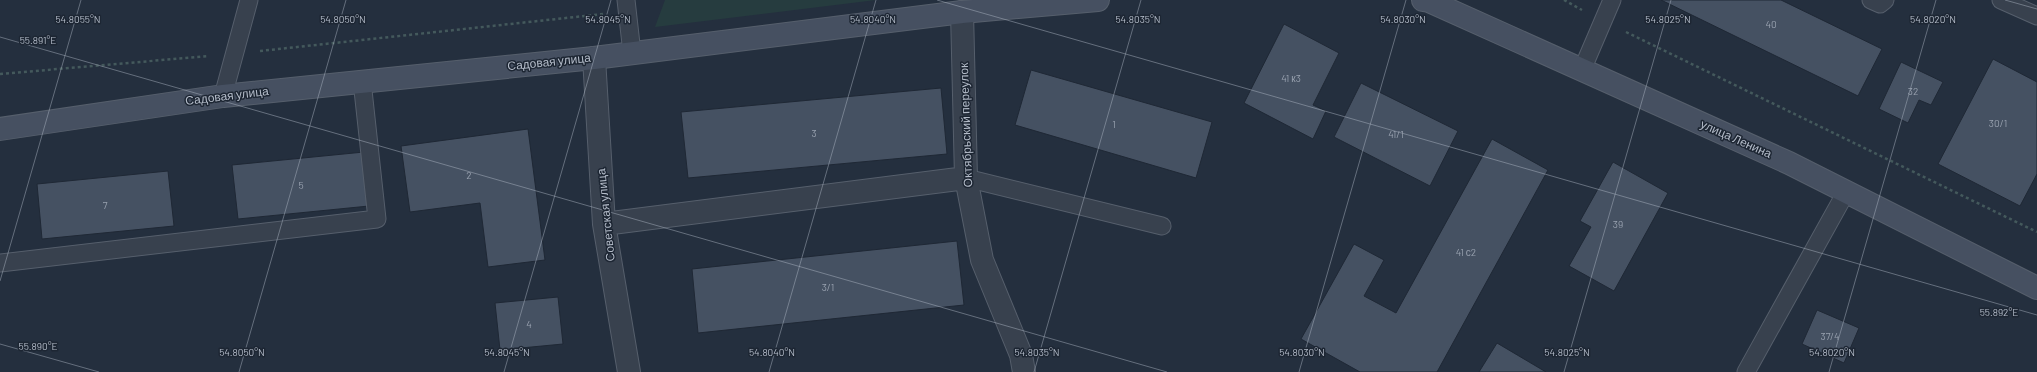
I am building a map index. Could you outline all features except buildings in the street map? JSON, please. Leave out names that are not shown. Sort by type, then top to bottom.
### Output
[{"type":"main road","name":"Садовая улица","points":[[0,129],[223,96],[594,58],[962,12],[1098,0]]},
{"type":"main road","name":"улица Ленина","points":[[1426,0],[1782,160],[2037,288]]},
{"type":"street","name":"Октябрьский переулок","points":[[962,12],[966,178],[982,260],[1021,355],[1024,372]]},
{"type":"street","name":"Советская улица","points":[[594,58],[604,224],[629,372]]},
{"type":"street","points":[[604,224],[966,178]]},
{"type":"lane","points":[[223,96],[249,0]]},
{"type":"lane","points":[[1582,70],[1612,0]]},
{"type":"lane","points":[[1871,0],[1880,4],[1885,0]]},
{"type":"lane","points":[[2001,0],[2037,16]]},
{"type":"lane","points":[[627,6],[632,53]]},
{"type":"lane","points":[[0,263],[377,219],[362,81]]},
{"type":"lane","points":[[966,178],[1162,226]]},
{"type":"lane","points":[[1746,372],[1846,192]]},
{"type":"path","points":[[1564,0],[1603,22],[2037,232]]},
{"type":"path","points":[[0,74],[235,54],[627,6]]},
{"type":"green space","points":[[665,0],[876,0],[655,27]]}]
